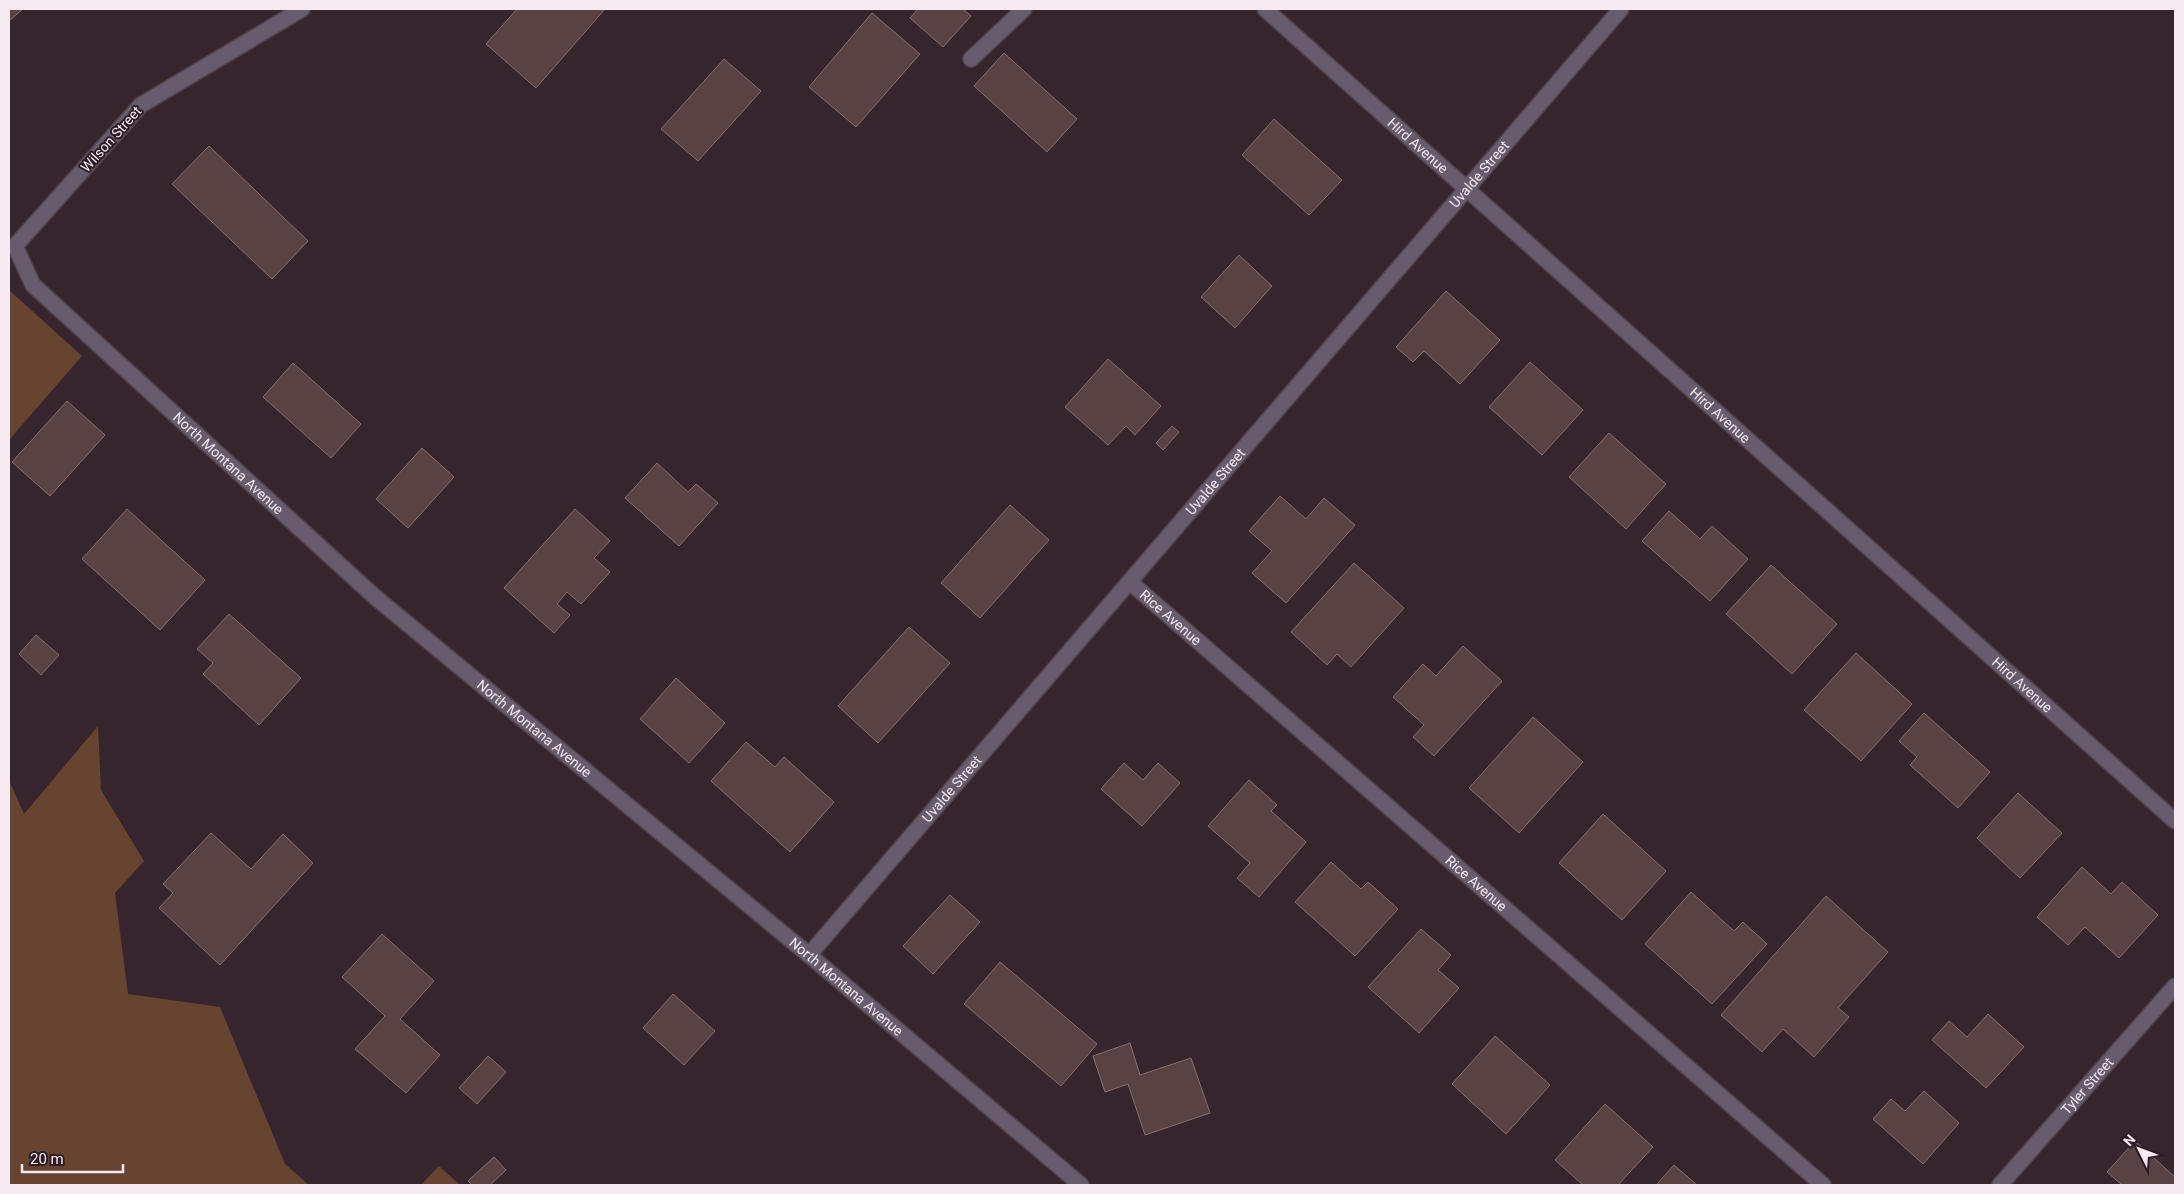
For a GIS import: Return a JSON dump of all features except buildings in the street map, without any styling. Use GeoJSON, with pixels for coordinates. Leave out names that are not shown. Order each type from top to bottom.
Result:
{"type":"FeatureCollection","features":[{"type":"Feature","properties":{"kind":"street","name":"Wilson Street"},"geometry":{"type":"LineString","coordinates":[[15,246],[141,105],[302,9]]}},
{"type":"Feature","properties":{"kind":"street"},"geometry":{"type":"LineString","coordinates":[[971,59],[1024,9]]}},
{"type":"Feature","properties":{"kind":"street","name":"Hird Avenue"},"geometry":{"type":"LineString","coordinates":[[1265,9],[2175,821]]}},
{"type":"Feature","properties":{"kind":"street","name":"Uvalde Street"},"geometry":{"type":"LineString","coordinates":[[809,955],[1621,9]]}},
{"type":"Feature","properties":{"kind":"street","name":"North Montana Avenue"},"geometry":{"type":"LineString","coordinates":[[15,246],[33,285],[375,597],[809,955],[1081,1185]]}},
{"type":"Feature","properties":{"kind":"street","name":"Rice Avenue"},"geometry":{"type":"LineString","coordinates":[[1130,582],[1822,1185]]}},
{"type":"Feature","properties":{"kind":"street","name":"Tyler Street"},"geometry":{"type":"LineString","coordinates":[[2000,1185],[2175,986]]}},
{"type":"Feature","properties":{"kind":"shaded area"},"geometry":{"type":"Polygon","coordinates":[[[9,290],[82,356],[9,440],[9,290]]]}},
{"type":"Feature","properties":{"kind":"shaded area"},"geometry":{"type":"Polygon","coordinates":[[[98,726],[101,790],[144,861],[115,893],[128,994],[220,1007],[285,1164],[309,1185],[9,1185],[9,780],[24,814],[98,726]]]}},
{"type":"Feature","properties":{"kind":"shaded area"},"geometry":{"type":"Polygon","coordinates":[[[439,1166],[460,1185],[421,1185],[439,1166]]]}}]}
